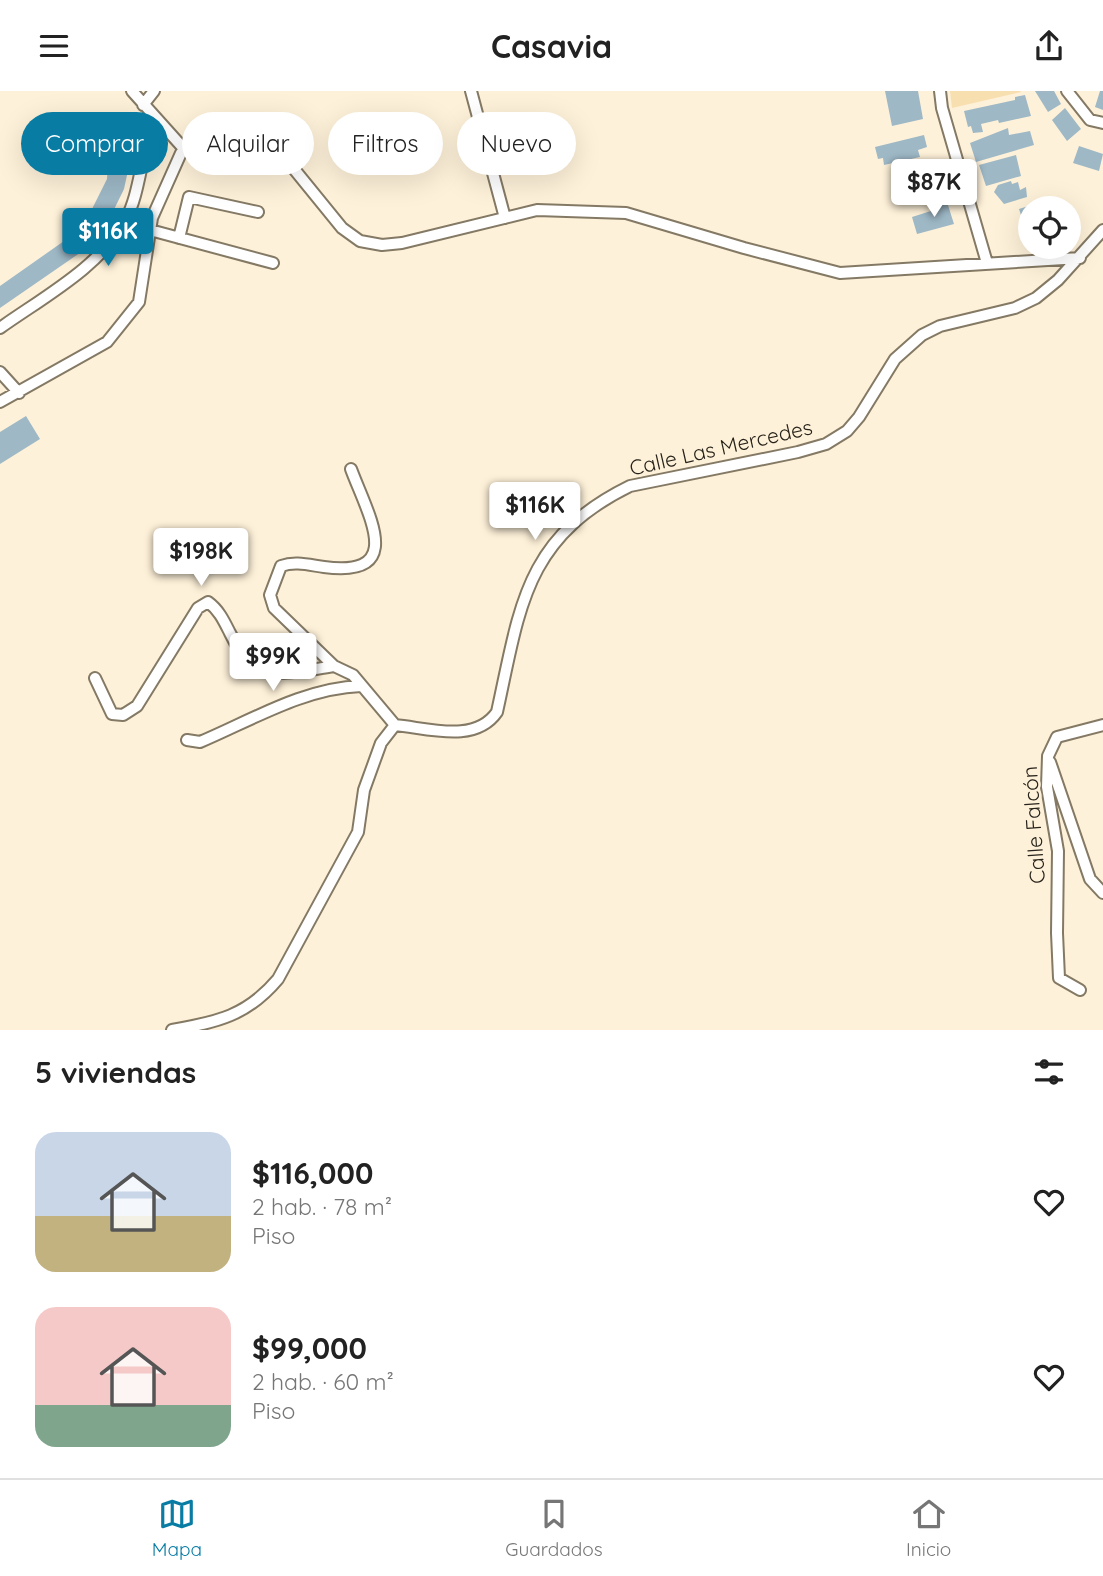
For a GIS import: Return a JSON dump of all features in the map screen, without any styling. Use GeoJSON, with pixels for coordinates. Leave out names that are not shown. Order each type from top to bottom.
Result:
{"type":"FeatureCollection","features":[{"type":"Feature","properties":{"kind":"street"},"geometry":{"type":"LineString","coordinates":[[132,91],[182,147]]}},
{"type":"Feature","properties":{"kind":"street"},"geometry":{"type":"LineString","coordinates":[[143,105],[154,91]]}},
{"type":"Feature","properties":{"kind":"street"},"geometry":{"type":"LineString","coordinates":[[471,91],[505,218]]}},
{"type":"Feature","properties":{"kind":"street"},"geometry":{"type":"LineString","coordinates":[[940,91],[942,108],[987,263]]}},
{"type":"Feature","properties":{"kind":"street"},"geometry":{"type":"LineString","coordinates":[[1067,91],[1090,120],[1103,123]]}},
{"type":"Feature","properties":{"kind":"street"},"geometry":{"type":"LineString","coordinates":[[0,402],[107,342],[139,302],[152,218],[182,152]]}},
{"type":"Feature","properties":{"kind":"street"},"geometry":{"type":"LineString","coordinates":[[0,328],[93,261],[117,235],[134,198],[139,175]]}},
{"type":"Feature","properties":{"kind":"street"},"geometry":{"type":"LineString","coordinates":[[298,175],[342,228],[360,241],[382,245],[402,243],[537,210],[626,213],[839,273],[1061,259]]}},
{"type":"Feature","properties":{"kind":"street"},"geometry":{"type":"LineString","coordinates":[[179,238],[189,197],[258,212]]}},
{"type":"Feature","properties":{"kind":"street"},"geometry":{"type":"LineString","coordinates":[[150,230],[274,263]]}},
{"type":"Feature","properties":{"kind":"street","name":"Calle Las Mercedes"},"geometry":{"type":"LineString","coordinates":[[1081,257],[1103,230]]}},
{"type":"Feature","properties":{"kind":"street","name":"Calle Las Mercedes"},"geometry":{"type":"LineString","coordinates":[[395,725],[464,732],[476,730],[489,723],[497,712],[519,612],[528,585],[560,535],[607,497],[630,486],[826,444],[847,432],[895,359],[922,335],[940,326],[1015,308],[1036,298],[1079,259]]}},
{"type":"Feature","properties":{"kind":"street"},"geometry":{"type":"LineString","coordinates":[[0,372],[19,393]]}},
{"type":"Feature","properties":{"kind":"street"},"geometry":{"type":"LineString","coordinates":[[172,1030],[204,1025],[243,1011],[261,998],[278,979],[358,832],[364,790],[381,743],[395,725],[353,675],[334,666],[283,618],[274,608],[271,595],[281,566],[291,562],[346,570],[363,566],[372,558],[376,549],[373,529],[351,468]]}},
{"type":"Feature","properties":{"kind":"street"},"geometry":{"type":"LineString","coordinates":[[94,678],[112,714],[122,715],[137,706],[198,608],[208,602],[216,607],[240,652],[250,663],[286,673],[334,666]]}},
{"type":"Feature","properties":{"kind":"street"},"geometry":{"type":"LineString","coordinates":[[187,740],[200,742],[306,695],[337,687],[361,685]]}},
{"type":"Feature","properties":{"kind":"street","name":"Calle Falcón"},"geometry":{"type":"LineString","coordinates":[[1080,990],[1059,978],[1058,851],[1047,787],[1048,756],[1057,737],[1103,725]]}},
{"type":"Feature","properties":{"kind":"street"},"geometry":{"type":"LineString","coordinates":[[1048,756],[1090,879],[1103,893]]}},
{"type":"Feature","properties":{"kind":"shaded area"},"geometry":{"type":"Polygon","coordinates":[[[950,91],[1020,91],[1021,92],[952,108],[950,91]]]}},
{"type":"Feature","properties":{"kind":"building"},"geometry":{"type":"Polygon","coordinates":[[[885,91],[918,91],[923,119],[892,126],[885,91]]]}},
{"type":"Feature","properties":{"kind":"building"},"geometry":{"type":"Polygon","coordinates":[[[1035,91],[1054,91],[1061,104],[1048,112],[1035,91]]]}},
{"type":"Feature","properties":{"kind":"building"},"geometry":{"type":"Polygon","coordinates":[[[1100,91],[1103,91],[1103,110],[1095,107],[1100,91]]]}},
{"type":"Feature","properties":{"kind":"building"},"geometry":{"type":"Polygon","coordinates":[[[1025,95],[1031,116],[981,124],[983,132],[973,133],[971,126],[968,127],[964,111],[1015,100],[1015,97],[1025,95]]]}},
{"type":"Feature","properties":{"kind":"building"},"geometry":{"type":"Polygon","coordinates":[[[1065,108],[1081,129],[1067,141],[1052,120],[1065,108]]]}},
{"type":"Feature","properties":{"kind":"building"},"geometry":{"type":"Polygon","coordinates":[[[1008,128],[1009,135],[1030,131],[1034,145],[976,162],[970,143],[1008,128]]]}},
{"type":"Feature","properties":{"kind":"building"},"geometry":{"type":"Polygon","coordinates":[[[924,135],[927,147],[918,150],[920,157],[884,165],[883,158],[878,159],[875,147],[924,135]]]}},
{"type":"Feature","properties":{"kind":"building"},"geometry":{"type":"Polygon","coordinates":[[[1079,146],[1103,154],[1099,171],[1073,163],[1079,146]]]}},
{"type":"Feature","properties":{"kind":"building"},"geometry":{"type":"Polygon","coordinates":[[[1016,155],[1021,176],[986,186],[979,165],[1016,155]]]}},
{"type":"Feature","properties":{"kind":"building"},"geometry":{"type":"Polygon","coordinates":[[[107,175],[127,175],[124,189],[104,230],[87,248],[0,308],[0,286],[74,234],[92,209],[107,175]]]}},
{"type":"Feature","properties":{"kind":"building"},"geometry":{"type":"Polygon","coordinates":[[[1018,182],[1020,190],[1026,187],[1027,196],[1018,196],[1018,200],[1004,204],[994,192],[998,185],[1018,182]]]}},
{"type":"Feature","properties":{"kind":"building"},"geometry":{"type":"Polygon","coordinates":[[[947,202],[954,224],[917,234],[912,217],[934,210],[933,205],[947,202]]]}},
{"type":"Feature","properties":{"kind":"building"},"geometry":{"type":"Polygon","coordinates":[[[26,416],[40,439],[0,464],[0,432],[26,416]]]}}]}
